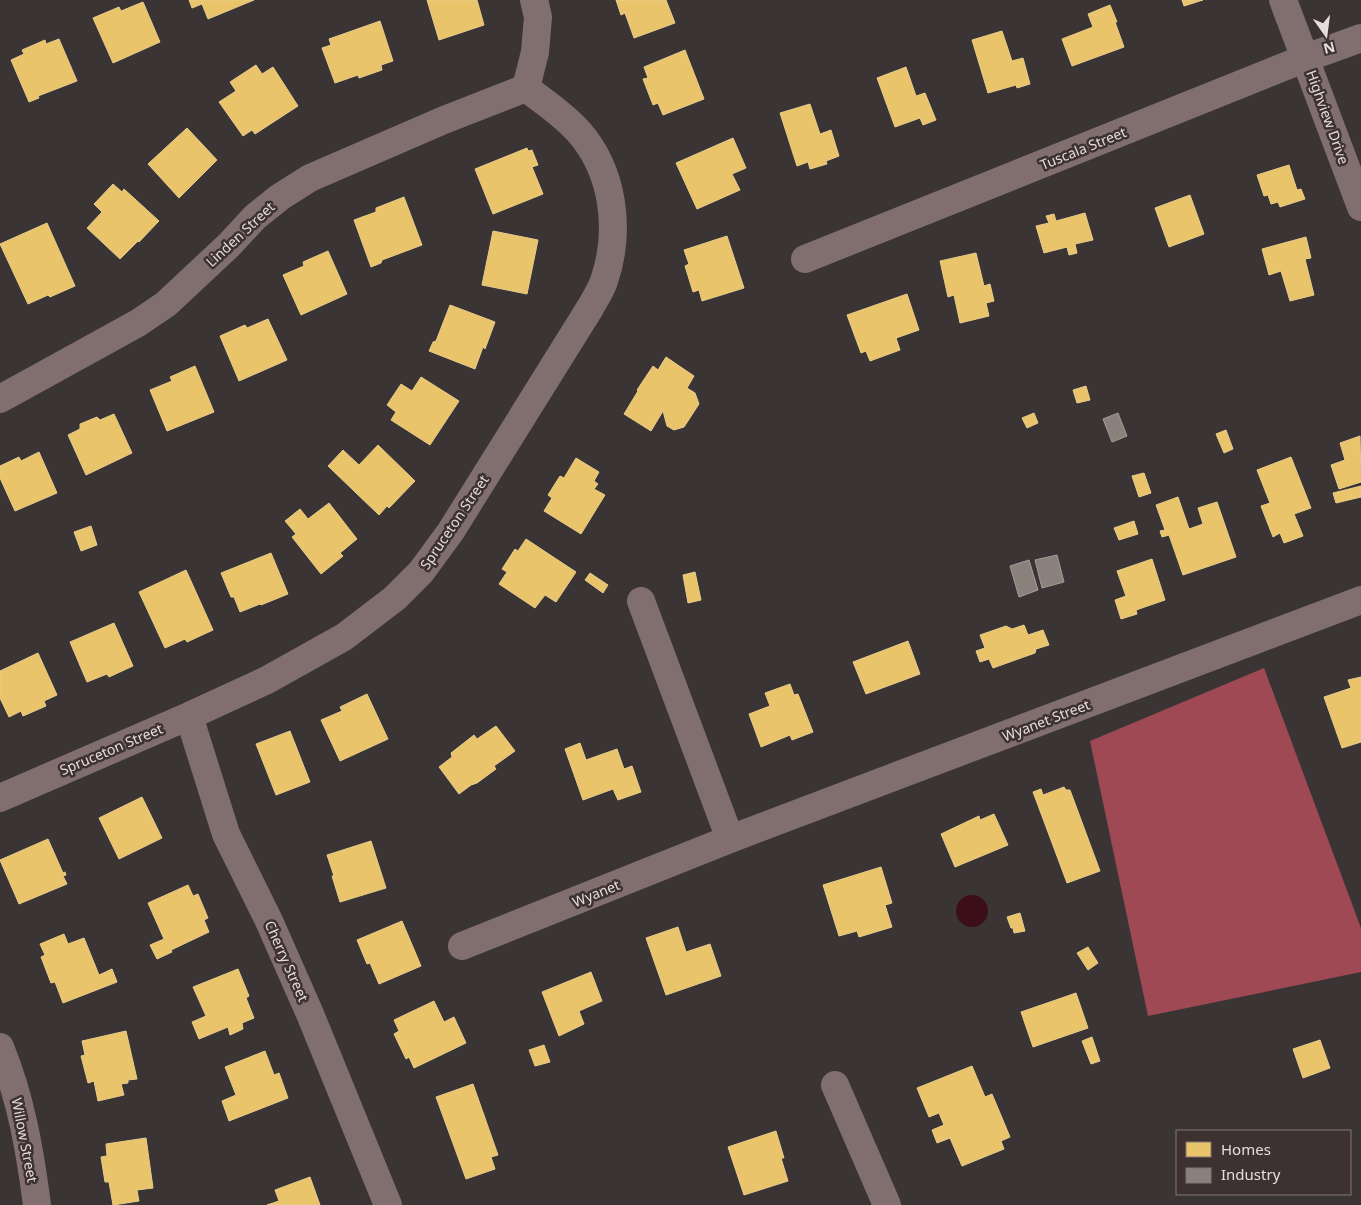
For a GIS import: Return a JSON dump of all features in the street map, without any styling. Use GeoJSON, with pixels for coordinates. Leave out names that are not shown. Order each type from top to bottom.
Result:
{"type":"FeatureCollection","features":[{"type":"Feature","properties":{"kind":"street"},"geometry":{"type":"LineString","coordinates":[[526,88],[534,52],[538,17],[534,0]]}},
{"type":"Feature","properties":{"kind":"street","name":"Highview Drive"},"geometry":{"type":"LineString","coordinates":[[1283,0],[1361,207]]}},
{"type":"Feature","properties":{"kind":"street","name":"Tuscala Street"},"geometry":{"type":"LineString","coordinates":[[805,259],[1306,58],[1361,38]]}},
{"type":"Feature","properties":{"kind":"street","name":"Linden Street"},"geometry":{"type":"LineString","coordinates":[[0,398],[138,323],[166,304],[255,217],[280,197],[310,178],[444,120],[526,88]]}},
{"type":"Feature","properties":{"kind":"street","name":"Spruceton Street"},"geometry":{"type":"LineString","coordinates":[[0,798],[267,680],[344,637],[395,598],[421,572],[451,531],[590,308],[604,281],[610,255],[614,220],[606,179],[594,152],[579,132],[559,112],[526,88]]}},
{"type":"Feature","properties":{"kind":"street","name":"Wyanet Street"},"geometry":{"type":"LineString","coordinates":[[730,839],[1361,600]]}},
{"type":"Feature","properties":{"kind":"street"},"geometry":{"type":"LineString","coordinates":[[641,601],[730,839]]}},
{"type":"Feature","properties":{"kind":"street","name":"Cherry Street"},"geometry":{"type":"LineString","coordinates":[[188,716],[226,834],[269,921],[310,1014],[388,1205]]}},
{"type":"Feature","properties":{"kind":"street","name":"Wyanet"},"geometry":{"type":"LineString","coordinates":[[462,946],[730,839]]}},
{"type":"Feature","properties":{"kind":"street","name":"Willow Street"},"geometry":{"type":"LineString","coordinates":[[0,1047],[19,1101],[37,1205]]}},
{"type":"Feature","properties":{"kind":"street"},"geometry":{"type":"LineString","coordinates":[[835,1085],[887,1205]]}},
{"type":"Feature","properties":{"kind":"shaded area"},"geometry":{"type":"Polygon","coordinates":[[[1264,668],[1361,928],[1361,972],[1148,1016],[1090,741],[1264,668]]]}},
{"type":"Feature","properties":{"kind":"shaded area"},"geometry":{"type":"Polygon","coordinates":[[[972,895],[978,896],[983,900],[987,905],[987,917],[983,922],[978,926],[972,927],[966,926],[961,922],[957,917],[956,911],[957,905],[961,900],[966,896],[972,895]]]}},
{"type":"Feature","properties":{"kind":"building: Homes"},"geometry":{"type":"Polygon","coordinates":[[[189,0],[254,0],[208,19],[202,4],[192,8],[189,0]]]}},
{"type":"Feature","properties":{"kind":"building: Homes"},"geometry":{"type":"Polygon","coordinates":[[[427,0],[477,0],[484,25],[439,40],[427,0]]]}},
{"type":"Feature","properties":{"kind":"building: Homes"},"geometry":{"type":"Polygon","coordinates":[[[616,0],[666,0],[675,23],[634,38],[625,13],[621,15],[616,0]]]}},
{"type":"Feature","properties":{"kind":"building: Homes"},"geometry":{"type":"Polygon","coordinates":[[[1182,0],[1203,0],[1184,6],[1182,0]]]}},
{"type":"Feature","properties":{"kind":"building: Homes"},"geometry":{"type":"Polygon","coordinates":[[[143,2],[160,42],[113,63],[93,18],[119,7],[121,11],[143,2]]]}},
{"type":"Feature","properties":{"kind":"building: Homes"},"geometry":{"type":"Polygon","coordinates":[[[1110,5],[1124,47],[1072,66],[1062,39],[1093,27],[1088,14],[1110,5]]]}},
{"type":"Feature","properties":{"kind":"building: Homes"},"geometry":{"type":"Polygon","coordinates":[[[380,21],[393,61],[381,65],[382,70],[359,78],[358,75],[335,83],[322,48],[331,45],[329,39],[380,21]]]}},
{"type":"Feature","properties":{"kind":"building: Homes"},"geometry":{"type":"Polygon","coordinates":[[[1002,31],[1012,61],[1023,58],[1030,84],[1017,88],[1016,85],[988,93],[972,40],[1002,31]]]}},
{"type":"Feature","properties":{"kind":"building: Homes"},"geometry":{"type":"Polygon","coordinates":[[[59,39],[77,81],[38,96],[39,98],[29,102],[11,60],[24,54],[22,50],[45,40],[46,44],[59,39]]]}},
{"type":"Feature","properties":{"kind":"building: Homes"},"geometry":{"type":"Polygon","coordinates":[[[685,50],[704,99],[663,115],[658,103],[653,105],[643,79],[648,78],[644,67],[685,50]]]}},
{"type":"Feature","properties":{"kind":"building: Homes"},"geometry":{"type":"Polygon","coordinates":[[[256,65],[262,74],[273,67],[298,106],[255,134],[252,130],[243,136],[219,102],[236,91],[230,82],[256,65]]]}},
{"type":"Feature","properties":{"kind":"building: Homes"},"geometry":{"type":"Polygon","coordinates":[[[906,67],[916,96],[925,93],[936,120],[923,125],[920,118],[895,127],[877,78],[906,67]]]}},
{"type":"Feature","properties":{"kind":"building: Homes"},"geometry":{"type":"Polygon","coordinates":[[[810,104],[820,134],[831,130],[839,156],[826,161],[827,164],[810,169],[808,162],[797,166],[780,113],[810,104]]]}},
{"type":"Feature","properties":{"kind":"building: Homes"},"geometry":{"type":"Polygon","coordinates":[[[187,128],[217,160],[179,198],[148,164],[187,128]]]}},
{"type":"Feature","properties":{"kind":"building: Homes"},"geometry":{"type":"Polygon","coordinates":[[[733,138],[746,168],[732,174],[740,190],[697,209],[676,163],[733,138]]]}},
{"type":"Feature","properties":{"kind":"building: Homes"},"geometry":{"type":"Polygon","coordinates":[[[527,148],[528,151],[532,150],[538,165],[532,167],[543,194],[493,214],[475,169],[527,148]]]}},
{"type":"Feature","properties":{"kind":"building: Homes"},"geometry":{"type":"Polygon","coordinates":[[[1289,165],[1297,190],[1301,189],[1305,199],[1280,207],[1278,202],[1271,204],[1268,195],[1264,196],[1257,175],[1289,165]]]}},
{"type":"Feature","properties":{"kind":"building: Homes"},"geometry":{"type":"Polygon","coordinates":[[[113,184],[122,192],[124,189],[159,221],[120,259],[87,228],[102,212],[94,204],[113,184]]]}},
{"type":"Feature","properties":{"kind":"building: Homes"},"geometry":{"type":"Polygon","coordinates":[[[1190,195],[1204,234],[1169,247],[1155,208],[1190,195]]]}},
{"type":"Feature","properties":{"kind":"building: Homes"},"geometry":{"type":"Polygon","coordinates":[[[404,197],[422,245],[382,260],[381,263],[371,267],[354,220],[376,212],[376,208],[404,197]]]}},
{"type":"Feature","properties":{"kind":"building: Homes"},"geometry":{"type":"Polygon","coordinates":[[[1085,213],[1093,240],[1075,244],[1077,253],[1069,255],[1067,247],[1044,253],[1036,226],[1049,223],[1046,216],[1054,214],[1056,221],[1085,213]]]}},
{"type":"Feature","properties":{"kind":"building: Homes"},"geometry":{"type":"Polygon","coordinates":[[[47,223],[75,286],[28,304],[0,244],[47,223]]]}},
{"type":"Feature","properties":{"kind":"building: Homes"},"geometry":{"type":"Polygon","coordinates":[[[493,231],[538,240],[527,294],[482,285],[493,231]]]}},
{"type":"Feature","properties":{"kind":"building: Homes"},"geometry":{"type":"Polygon","coordinates":[[[727,236],[744,288],[702,301],[699,290],[693,292],[685,266],[689,264],[684,250],[727,236]]]}},
{"type":"Feature","properties":{"kind":"building: Homes"},"geometry":{"type":"Polygon","coordinates":[[[1306,237],[1311,258],[1305,259],[1314,295],[1290,301],[1281,271],[1269,275],[1262,249],[1306,237]]]}},
{"type":"Feature","properties":{"kind":"building: Homes"},"geometry":{"type":"Polygon","coordinates":[[[328,251],[347,294],[301,315],[283,275],[304,266],[303,262],[328,251]]]}},
{"type":"Feature","properties":{"kind":"building: Homes"},"geometry":{"type":"Polygon","coordinates":[[[976,253],[984,286],[990,284],[994,301],[986,303],[989,316],[960,323],[954,295],[948,297],[940,261],[976,253]]]}},
{"type":"Feature","properties":{"kind":"building: Homes"},"geometry":{"type":"Polygon","coordinates":[[[907,294],[919,330],[896,338],[900,350],[870,361],[866,351],[861,353],[847,315],[907,294]]]}},
{"type":"Feature","properties":{"kind":"building: Homes"},"geometry":{"type":"Polygon","coordinates":[[[450,305],[495,322],[475,369],[429,351],[433,342],[436,341],[450,305]]]}},
{"type":"Feature","properties":{"kind":"building: Homes"},"geometry":{"type":"Polygon","coordinates":[[[268,319],[287,360],[239,381],[220,336],[245,325],[247,328],[268,319]]]}},
{"type":"Feature","properties":{"kind":"building: Homes"},"geometry":{"type":"Polygon","coordinates":[[[666,357],[694,376],[687,388],[695,393],[699,404],[684,427],[674,430],[667,426],[663,411],[651,431],[624,414],[653,366],[658,370],[666,357]]]}},
{"type":"Feature","properties":{"kind":"building: Homes"},"geometry":{"type":"Polygon","coordinates":[[[195,366],[214,412],[167,431],[150,390],[172,381],[170,377],[195,366]]]}},
{"type":"Feature","properties":{"kind":"building: Homes"},"geometry":{"type":"Polygon","coordinates":[[[421,377],[459,401],[430,445],[391,420],[396,412],[387,405],[401,384],[412,391],[421,377]]]}},
{"type":"Feature","properties":{"kind":"building: Homes"},"geometry":{"type":"Polygon","coordinates":[[[1086,386],[1090,400],[1077,403],[1073,390],[1086,386]]]}},
{"type":"Feature","properties":{"kind":"building: Homes"},"geometry":{"type":"Polygon","coordinates":[[[1034,413],[1038,423],[1027,428],[1022,418],[1034,413]]]}},
{"type":"Feature","properties":{"kind":"building: Homes"},"geometry":{"type":"Polygon","coordinates":[[[114,414],[132,453],[86,475],[68,435],[80,429],[80,424],[97,417],[100,420],[114,414]]]}},
{"type":"Feature","properties":{"kind":"building: Homes"},"geometry":{"type":"Polygon","coordinates":[[[1226,430],[1233,449],[1224,453],[1216,434],[1226,430]]]}},
{"type":"Feature","properties":{"kind":"building: Homes"},"geometry":{"type":"Polygon","coordinates":[[[1360,436],[1361,482],[1339,489],[1331,465],[1345,460],[1340,443],[1360,436]]]}},
{"type":"Feature","properties":{"kind":"building: Homes"},"geometry":{"type":"Polygon","coordinates":[[[378,445],[415,481],[389,508],[387,506],[379,515],[328,466],[343,450],[359,465],[378,445]]]}},
{"type":"Feature","properties":{"kind":"building: Homes"},"geometry":{"type":"Polygon","coordinates":[[[39,452],[57,493],[15,511],[0,478],[0,466],[19,457],[21,461],[39,452]]]}},
{"type":"Feature","properties":{"kind":"building: Homes"},"geometry":{"type":"Polygon","coordinates":[[[1291,457],[1311,508],[1294,514],[1303,536],[1284,543],[1280,533],[1273,537],[1261,506],[1270,503],[1257,470],[1291,457]]]}},
{"type":"Feature","properties":{"kind":"building: Homes"},"geometry":{"type":"Polygon","coordinates":[[[576,458],[599,472],[594,481],[598,484],[594,489],[605,495],[581,534],[544,511],[552,498],[548,495],[560,476],[564,478],[576,458]]]}},
{"type":"Feature","properties":{"kind":"building: Homes"},"geometry":{"type":"Polygon","coordinates":[[[1144,473],[1151,493],[1139,497],[1132,476],[1144,473]]]}},
{"type":"Feature","properties":{"kind":"building: Homes"},"geometry":{"type":"Polygon","coordinates":[[[1361,486],[1361,497],[1336,503],[1333,493],[1361,486]]]}},
{"type":"Feature","properties":{"kind":"building: Homes"},"geometry":{"type":"Polygon","coordinates":[[[1178,497],[1189,529],[1203,524],[1198,508],[1217,502],[1236,557],[1183,575],[1169,535],[1162,537],[1160,531],[1165,530],[1156,505],[1178,497]]]}},
{"type":"Feature","properties":{"kind":"building: Homes"},"geometry":{"type":"Polygon","coordinates":[[[329,503],[357,539],[340,553],[343,556],[321,574],[292,537],[296,534],[285,521],[300,509],[308,519],[329,503]]]}},
{"type":"Feature","properties":{"kind":"building: Homes"},"geometry":{"type":"Polygon","coordinates":[[[1134,521],[1138,534],[1119,540],[1114,528],[1134,521]]]}},
{"type":"Feature","properties":{"kind":"building: Homes"},"geometry":{"type":"Polygon","coordinates":[[[91,526],[97,545],[81,551],[74,532],[91,526]]]}},
{"type":"Feature","properties":{"kind":"building: Homes"},"geometry":{"type":"Polygon","coordinates":[[[526,539],[576,572],[556,602],[545,595],[535,608],[499,584],[507,572],[502,569],[515,549],[518,551],[526,539]]]}},
{"type":"Feature","properties":{"kind":"building: Homes"},"geometry":{"type":"Polygon","coordinates":[[[271,553],[288,594],[240,612],[234,597],[231,597],[221,573],[271,553]]]}},
{"type":"Feature","properties":{"kind":"building: Homes"},"geometry":{"type":"Polygon","coordinates":[[[1152,559],[1165,600],[1136,610],[1137,614],[1121,619],[1115,600],[1126,596],[1117,571],[1152,559]]]}},
{"type":"Feature","properties":{"kind":"building: Homes"},"geometry":{"type":"Polygon","coordinates":[[[186,570],[213,630],[187,642],[185,639],[165,648],[139,592],[186,570]]]}},
{"type":"Feature","properties":{"kind":"building: Homes"},"geometry":{"type":"Polygon","coordinates":[[[695,572],[701,600],[688,603],[683,575],[695,572]]]}},
{"type":"Feature","properties":{"kind":"building: Homes"},"geometry":{"type":"Polygon","coordinates":[[[590,573],[608,585],[603,593],[585,580],[590,573]]]}},
{"type":"Feature","properties":{"kind":"building: Homes"},"geometry":{"type":"Polygon","coordinates":[[[114,623],[133,666],[109,677],[107,674],[87,682],[70,642],[114,623]]]}},
{"type":"Feature","properties":{"kind":"building: Homes"},"geometry":{"type":"Polygon","coordinates":[[[1024,625],[1028,635],[1043,630],[1049,645],[1036,649],[1035,653],[993,668],[989,659],[980,662],[976,651],[985,648],[980,635],[1006,626],[1012,629],[1024,625]]]}},
{"type":"Feature","properties":{"kind":"building: Homes"},"geometry":{"type":"Polygon","coordinates":[[[908,641],[920,674],[866,694],[853,662],[908,641]]]}},
{"type":"Feature","properties":{"kind":"building: Homes"},"geometry":{"type":"Polygon","coordinates":[[[38,653],[57,695],[44,701],[46,706],[23,716],[21,711],[9,717],[0,698],[0,671],[38,653]]]}},
{"type":"Feature","properties":{"kind":"building: Homes"},"geometry":{"type":"Polygon","coordinates":[[[1361,677],[1361,742],[1342,748],[1324,697],[1351,688],[1348,680],[1361,677]]]}},
{"type":"Feature","properties":{"kind":"building: Homes"},"geometry":{"type":"Polygon","coordinates":[[[790,684],[794,695],[798,694],[813,732],[792,740],[790,735],[761,747],[749,714],[770,706],[765,693],[790,684]]]}},
{"type":"Feature","properties":{"kind":"building: Homes"},"geometry":{"type":"Polygon","coordinates":[[[367,694],[388,739],[340,761],[321,720],[342,711],[340,707],[367,694]]]}},
{"type":"Feature","properties":{"kind":"building: Homes"},"geometry":{"type":"Polygon","coordinates":[[[496,726],[515,751],[494,766],[496,769],[459,794],[439,767],[452,757],[451,753],[474,735],[477,739],[496,726]]]}},
{"type":"Feature","properties":{"kind":"building: Homes"},"geometry":{"type":"Polygon","coordinates":[[[290,731],[310,782],[276,795],[256,744],[290,731]]]}},
{"type":"Feature","properties":{"kind":"building: Homes"},"geometry":{"type":"Polygon","coordinates":[[[580,743],[586,760],[617,749],[624,769],[632,766],[641,792],[618,800],[613,789],[583,800],[565,749],[580,743]]]}},
{"type":"Feature","properties":{"kind":"building: Homes"},"geometry":{"type":"Polygon","coordinates":[[[1064,787],[1066,790],[1070,790],[1100,871],[1067,883],[1033,792],[1041,789],[1043,795],[1064,787]]]}},
{"type":"Feature","properties":{"kind":"building: Homes"},"geometry":{"type":"Polygon","coordinates":[[[142,797],[162,838],[119,859],[99,818],[142,797]]]}},
{"type":"Feature","properties":{"kind":"building: Homes"},"geometry":{"type":"Polygon","coordinates":[[[994,814],[1008,845],[955,867],[941,834],[979,816],[980,820],[994,814]]]}},
{"type":"Feature","properties":{"kind":"building: Homes"},"geometry":{"type":"Polygon","coordinates":[[[48,839],[63,873],[65,872],[66,875],[63,876],[67,884],[19,904],[0,860],[48,839]]]}},
{"type":"Feature","properties":{"kind":"building: Homes"},"geometry":{"type":"Polygon","coordinates":[[[371,841],[386,888],[340,902],[327,855],[371,841]]]}},
{"type":"Feature","properties":{"kind":"building: Homes"},"geometry":{"type":"Polygon","coordinates":[[[881,867],[892,903],[885,905],[892,927],[859,937],[857,931],[839,936],[823,885],[881,867]]]}},
{"type":"Feature","properties":{"kind":"building: Homes"},"geometry":{"type":"Polygon","coordinates":[[[188,885],[193,896],[198,894],[208,918],[204,920],[209,932],[171,950],[172,952],[157,959],[150,945],[164,939],[148,903],[188,885]]]}},
{"type":"Feature","properties":{"kind":"building: Homes"},"geometry":{"type":"Polygon","coordinates":[[[1020,913],[1025,931],[1014,933],[1007,917],[1020,913]]]}},
{"type":"Feature","properties":{"kind":"building: Homes"},"geometry":{"type":"Polygon","coordinates":[[[402,921],[421,966],[379,984],[370,963],[367,964],[357,940],[402,921]]]}},
{"type":"Feature","properties":{"kind":"building: Homes"},"geometry":{"type":"Polygon","coordinates":[[[678,927],[686,952],[710,944],[721,976],[666,995],[646,938],[678,927]]]}},
{"type":"Feature","properties":{"kind":"building: Homes"},"geometry":{"type":"Polygon","coordinates":[[[64,934],[68,944],[84,938],[99,975],[112,969],[117,982],[63,1003],[55,982],[51,983],[41,957],[45,955],[40,944],[64,934]]]}},
{"type":"Feature","properties":{"kind":"building: Homes"},"geometry":{"type":"Polygon","coordinates":[[[1088,947],[1098,963],[1088,970],[1077,953],[1088,947]]]}},
{"type":"Feature","properties":{"kind":"building: Homes"},"geometry":{"type":"Polygon","coordinates":[[[238,969],[249,996],[246,998],[254,1018],[242,1023],[243,1029],[230,1035],[228,1027],[199,1039],[192,1022],[206,1016],[193,987],[238,969]]]}},
{"type":"Feature","properties":{"kind":"building: Homes"},"geometry":{"type":"Polygon","coordinates":[[[591,972],[602,1001],[579,1011],[584,1024],[559,1036],[542,992],[591,972]]]}},
{"type":"Feature","properties":{"kind":"building: Homes"},"geometry":{"type":"Polygon","coordinates":[[[1076,993],[1088,1028],[1033,1047],[1021,1012],[1076,993]]]}},
{"type":"Feature","properties":{"kind":"building: Homes"},"geometry":{"type":"Polygon","coordinates":[[[434,1001],[444,1022],[454,1017],[466,1043],[414,1068],[409,1057],[406,1059],[394,1034],[399,1031],[394,1020],[434,1001]]]}},
{"type":"Feature","properties":{"kind":"building: Homes"},"geometry":{"type":"Polygon","coordinates":[[[126,1031],[137,1079],[128,1080],[128,1083],[121,1084],[124,1095],[98,1101],[94,1081],[88,1083],[81,1056],[85,1055],[82,1041],[126,1031]]]}},
{"type":"Feature","properties":{"kind":"building: Homes"},"geometry":{"type":"Polygon","coordinates":[[[1092,1037],[1100,1061],[1091,1064],[1082,1041],[1092,1037]]]}},
{"type":"Feature","properties":{"kind":"building: Homes"},"geometry":{"type":"Polygon","coordinates":[[[1320,1040],[1330,1068],[1303,1078],[1293,1049],[1320,1040]]]}},
{"type":"Feature","properties":{"kind":"building: Homes"},"geometry":{"type":"Polygon","coordinates":[[[544,1045],[550,1062],[535,1066],[529,1050],[544,1045]]]}},
{"type":"Feature","properties":{"kind":"building: Homes"},"geometry":{"type":"Polygon","coordinates":[[[265,1051],[274,1075],[279,1073],[288,1098],[229,1121],[222,1101],[236,1095],[225,1067],[265,1051]]]}},
{"type":"Feature","properties":{"kind":"building: Homes"},"geometry":{"type":"Polygon","coordinates":[[[972,1066],[985,1097],[992,1094],[1010,1137],[1001,1141],[1004,1149],[962,1166],[950,1138],[937,1143],[932,1130],[944,1125],[939,1113],[929,1117],[917,1088],[972,1066]]]}},
{"type":"Feature","properties":{"kind":"building: Homes"},"geometry":{"type":"Polygon","coordinates":[[[473,1084],[498,1155],[491,1157],[495,1169],[466,1179],[436,1097],[473,1084]]]}},
{"type":"Feature","properties":{"kind":"building: Homes"},"geometry":{"type":"Polygon","coordinates":[[[776,1131],[788,1181],[744,1195],[728,1147],[776,1131]]]}},
{"type":"Feature","properties":{"kind":"building: Homes"},"geometry":{"type":"Polygon","coordinates":[[[146,1138],[153,1188],[137,1190],[139,1201],[113,1205],[109,1182],[105,1182],[101,1157],[107,1156],[106,1144],[146,1138]]]}},
{"type":"Feature","properties":{"kind":"building: Homes"},"geometry":{"type":"Polygon","coordinates":[[[310,1177],[320,1205],[267,1205],[279,1201],[275,1190],[310,1177]]]}},
{"type":"Feature","properties":{"kind":"building: Industry"},"geometry":{"type":"Polygon","coordinates":[[[1118,413],[1127,436],[1112,442],[1103,419],[1118,413]]]}},
{"type":"Feature","properties":{"kind":"building: Industry"},"geometry":{"type":"Polygon","coordinates":[[[1057,555],[1064,582],[1042,588],[1035,560],[1057,555]]]}},
{"type":"Feature","properties":{"kind":"building: Industry"},"geometry":{"type":"Polygon","coordinates":[[[1029,560],[1038,590],[1019,597],[1010,566],[1029,560]]]}}]}
